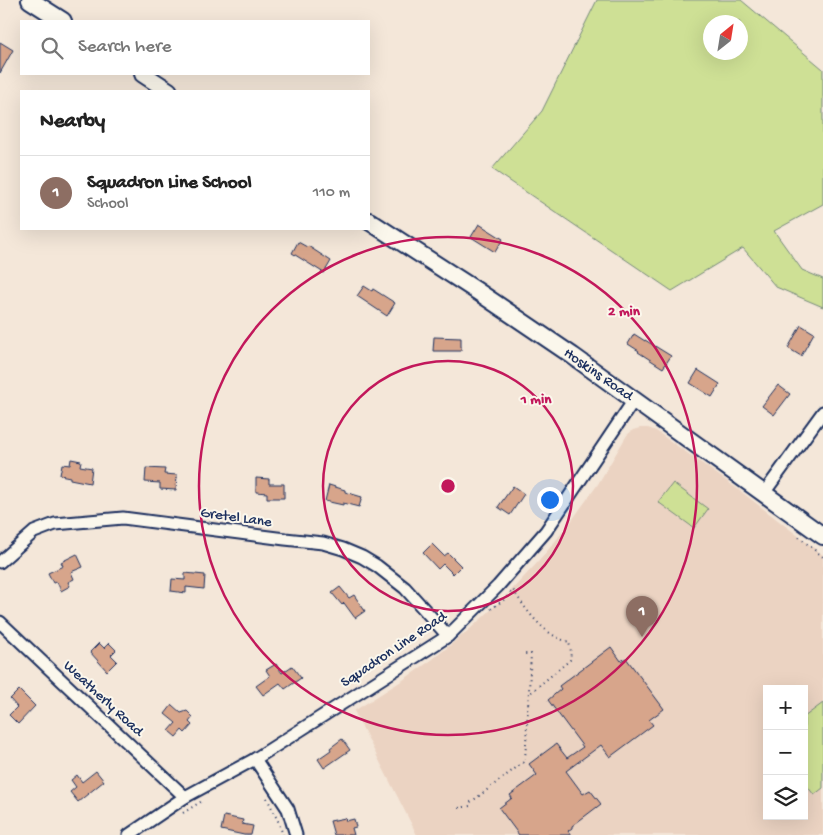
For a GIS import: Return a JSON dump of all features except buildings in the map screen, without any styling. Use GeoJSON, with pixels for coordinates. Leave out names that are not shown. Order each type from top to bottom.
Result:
{"type":"FeatureCollection","features":[{"type":"Feature","properties":{"kind":"street"},"geometry":{"type":"LineString","coordinates":[[30,0],[61,20]]}},
{"type":"Feature","properties":{"kind":"street"},"geometry":{"type":"LineString","coordinates":[[145,75],[168,90]]}},
{"type":"Feature","properties":{"kind":"street","name":"Hoskins Road"},"geometry":{"type":"LineString","coordinates":[[370,222],[573,356],[823,536]]}},
{"type":"Feature","properties":{"kind":"street","name":"Squadron Line Road"},"geometry":{"type":"LineString","coordinates":[[129,835],[185,797],[255,759],[448,636],[485,600],[546,531],[634,400]]}},
{"type":"Feature","properties":{"kind":"street"},"geometry":{"type":"LineString","coordinates":[[764,493],[823,412]]}},
{"type":"Feature","properties":{"kind":"street","name":"Gretel Lane"},"geometry":{"type":"LineString","coordinates":[[0,562],[34,532],[55,524],[124,518],[323,543],[362,557],[377,566],[405,588],[448,636]]}},
{"type":"Feature","properties":{"kind":"street","name":"Weatherly Road"},"geometry":{"type":"LineString","coordinates":[[0,622],[185,797]]}},
{"type":"Feature","properties":{"kind":"street"},"geometry":{"type":"LineString","coordinates":[[255,759],[288,809],[296,835]]}},
{"type":"Feature","properties":{"kind":"path"},"geometry":{"type":"LineString","coordinates":[[487,612],[505,599],[513,590],[522,604],[542,627],[559,639],[569,642],[570,660],[528,694]]}},
{"type":"Feature","properties":{"kind":"path"},"geometry":{"type":"LineString","coordinates":[[459,808],[470,806],[471,802],[525,761],[531,654],[524,654]]}},
{"type":"Feature","properties":{"kind":"path"},"geometry":{"type":"LineString","coordinates":[[266,797],[283,835]]}},
{"type":"Feature","properties":{"kind":"path"},"geometry":{"type":"LineString","coordinates":[[176,817],[202,802]]}},
{"type":"Feature","properties":{"kind":"shaded area"},"geometry":{"type":"Polygon","coordinates":[[[640,428],[656,431],[739,490],[823,555],[823,835],[417,835],[354,711],[433,659],[506,596],[539,561],[570,523],[598,484],[627,435],[633,430],[640,428]]]}},
{"type":"Feature","properties":{"kind":"green space"},"geometry":{"type":"Polygon","coordinates":[[[597,0],[741,0],[823,69],[823,204],[774,231],[802,270],[823,279],[823,307],[776,287],[743,248],[672,291],[492,169],[542,111],[597,0]]]}},
{"type":"Feature","properties":{"kind":"green space"},"geometry":{"type":"Polygon","coordinates":[[[673,483],[708,509],[694,528],[658,502],[673,483]]]}},
{"type":"Feature","properties":{"kind":"green space"},"geometry":{"type":"Polygon","coordinates":[[[823,703],[823,788],[814,795],[808,787],[808,714],[823,703]]]}},
{"type":"Feature","properties":{"kind":"place","name":"Squadron Line School"},"geometry":{"type":"Point","coordinates":[642,637]}}]}
